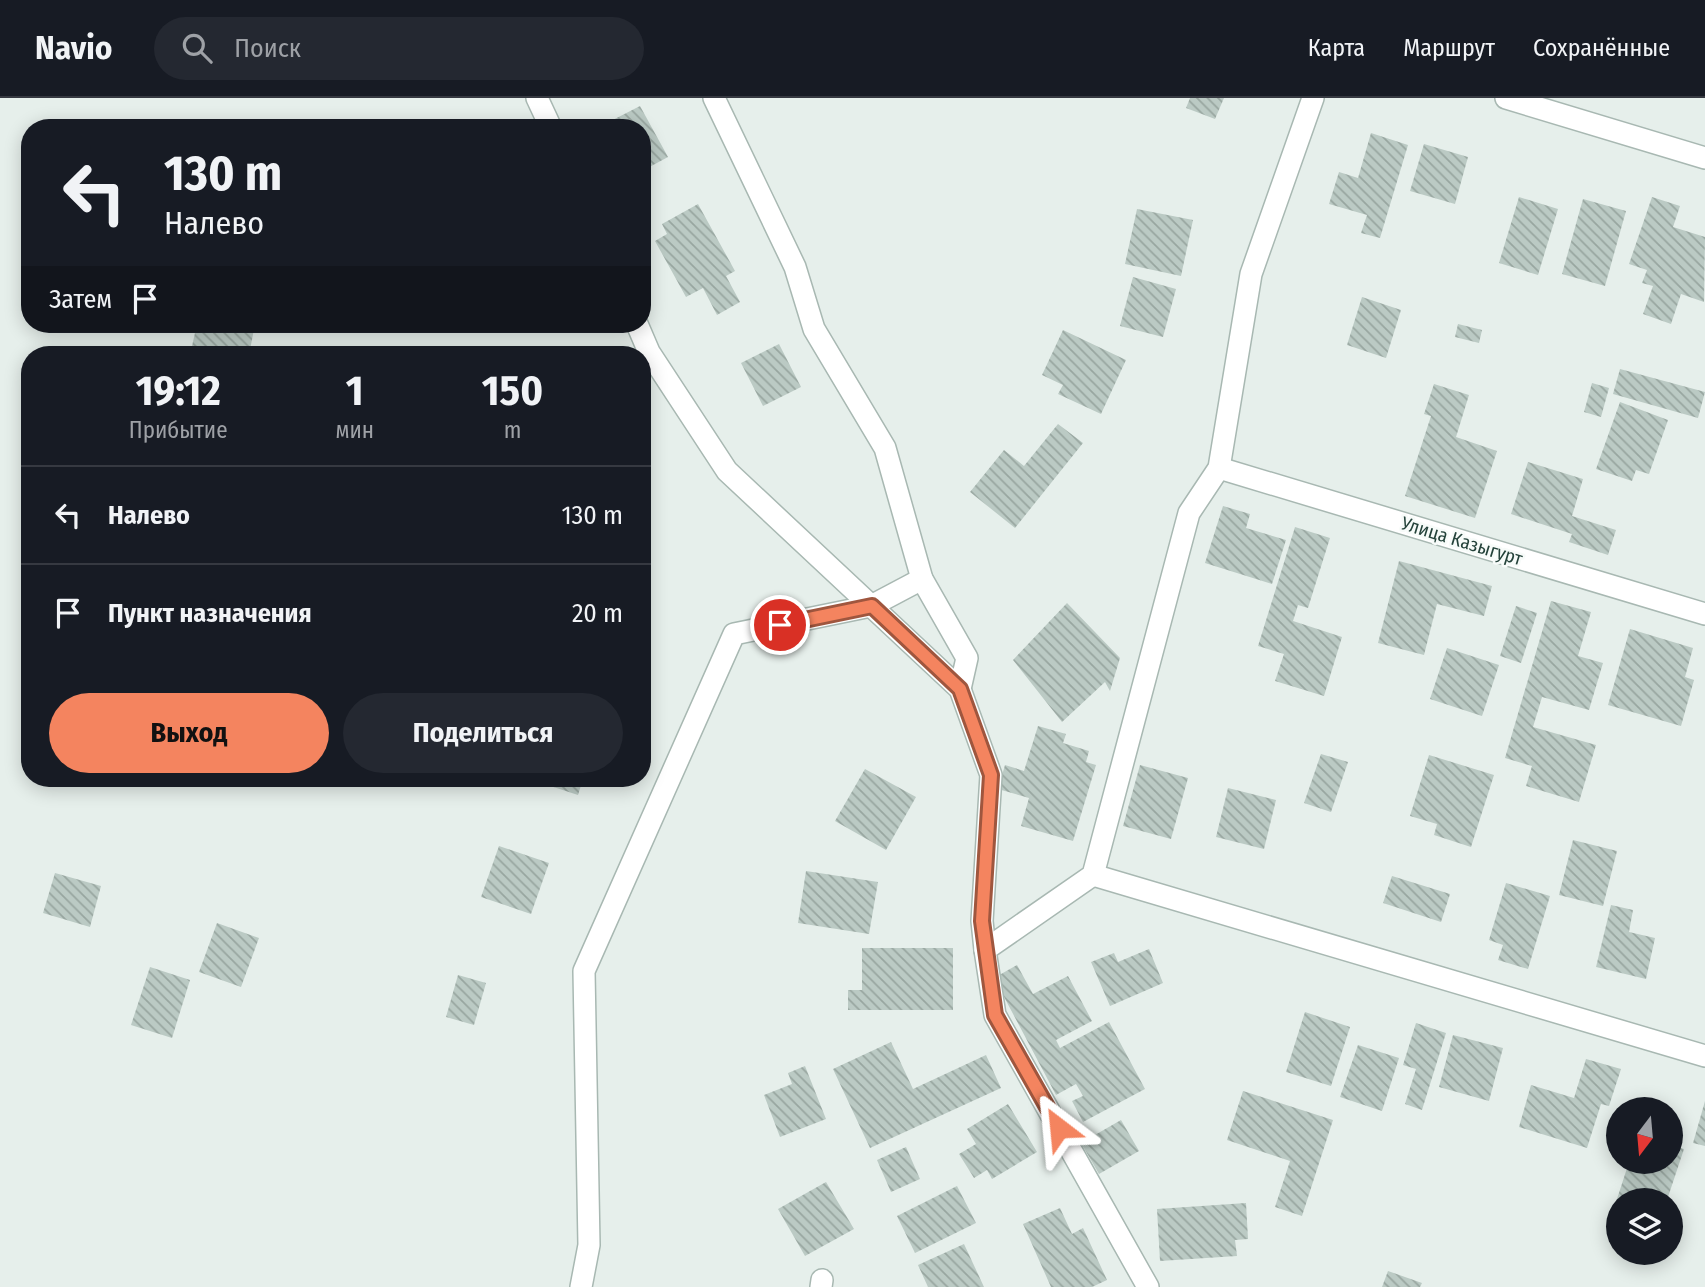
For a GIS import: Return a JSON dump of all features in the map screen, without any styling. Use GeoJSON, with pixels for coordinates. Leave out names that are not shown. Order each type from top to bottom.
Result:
{"type":"FeatureCollection","features":[{"type":"Feature","properties":{"kind":"street"},"geometry":{"type":"LineString","coordinates":[[537,98],[547,119]]}},
{"type":"Feature","properties":{"kind":"street"},"geometry":{"type":"LineString","coordinates":[[714,98],[796,267],[814,329],[885,448],[922,579],[967,658],[960,689]]}},
{"type":"Feature","properties":{"kind":"street"},"geometry":{"type":"LineString","coordinates":[[985,950],[1093,875],[1189,513],[1219,468],[1251,274],[1313,98]]}},
{"type":"Feature","properties":{"kind":"street"},"geometry":{"type":"LineString","coordinates":[[1506,98],[1705,158]]}},
{"type":"Feature","properties":{"kind":"street"},"geometry":{"type":"LineString","coordinates":[[651,355],[727,471],[960,689],[991,775],[982,921],[995,1015],[1148,1287]]}},
{"type":"Feature","properties":{"kind":"street","name":"Улица Казыгурт"},"geometry":{"type":"LineString","coordinates":[[1219,468],[1705,614]]}},
{"type":"Feature","properties":{"kind":"street"},"geometry":{"type":"LineString","coordinates":[[581,1287],[589,1244],[584,971],[734,634],[872,606],[922,579]]}},
{"type":"Feature","properties":{"kind":"street"},"geometry":{"type":"LineString","coordinates":[[1093,875],[1705,1056]]}},
{"type":"Feature","properties":{"kind":"building"},"geometry":{"type":"Polygon","coordinates":[[[1190,98],[1224,98],[1215,119],[1186,108],[1190,98]]]}},
{"type":"Feature","properties":{"kind":"building"},"geometry":{"type":"Polygon","coordinates":[[[640,106],[647,119],[615,119],[640,106]]]}},
{"type":"Feature","properties":{"kind":"building"},"geometry":{"type":"Polygon","coordinates":[[[651,126],[668,157],[651,166],[651,126]]]}},
{"type":"Feature","properties":{"kind":"building"},"geometry":{"type":"Polygon","coordinates":[[[1371,133],[1408,145],[1380,238],[1361,233],[1367,215],[1329,204],[1339,172],[1358,178],[1371,133]]]}},
{"type":"Feature","properties":{"kind":"building"},"geometry":{"type":"Polygon","coordinates":[[[1424,144],[1468,157],[1455,204],[1410,191],[1424,144]]]}},
{"type":"Feature","properties":{"kind":"building"},"geometry":{"type":"Polygon","coordinates":[[[1519,197],[1558,209],[1538,275],[1499,263],[1519,197]]]}},
{"type":"Feature","properties":{"kind":"building"},"geometry":{"type":"Polygon","coordinates":[[[1652,197],[1680,206],[1673,227],[1705,237],[1704,302],[1681,294],[1671,324],[1643,314],[1653,286],[1642,283],[1647,270],[1629,264],[1652,197]]]}},
{"type":"Feature","properties":{"kind":"building"},"geometry":{"type":"Polygon","coordinates":[[[1583,199],[1626,211],[1605,286],[1562,274],[1583,199]]]}},
{"type":"Feature","properties":{"kind":"building"},"geometry":{"type":"Polygon","coordinates":[[[698,204],[735,271],[726,276],[740,302],[717,315],[703,288],[686,297],[655,241],[667,234],[662,224],[698,204]]]}},
{"type":"Feature","properties":{"kind":"building"},"geometry":{"type":"Polygon","coordinates":[[[1137,209],[1193,220],[1181,276],[1125,264],[1137,209]]]}},
{"type":"Feature","properties":{"kind":"building"},"geometry":{"type":"Polygon","coordinates":[[[1133,277],[1176,289],[1163,337],[1120,326],[1133,277]]]}},
{"type":"Feature","properties":{"kind":"building"},"geometry":{"type":"Polygon","coordinates":[[[1362,297],[1401,310],[1386,358],[1347,345],[1362,297]]]}},
{"type":"Feature","properties":{"kind":"building"},"geometry":{"type":"Polygon","coordinates":[[[1458,324],[1482,330],[1479,343],[1455,337],[1458,324]]]}},
{"type":"Feature","properties":{"kind":"building"},"geometry":{"type":"Polygon","coordinates":[[[1063,330],[1126,360],[1101,414],[1058,394],[1063,385],[1042,375],[1063,330]]]}},
{"type":"Feature","properties":{"kind":"building"},"geometry":{"type":"Polygon","coordinates":[[[195,333],[253,333],[251,346],[192,346],[195,333]]]}},
{"type":"Feature","properties":{"kind":"building"},"geometry":{"type":"Polygon","coordinates":[[[779,344],[801,387],[763,406],[741,363],[779,344]]]}},
{"type":"Feature","properties":{"kind":"building"},"geometry":{"type":"Polygon","coordinates":[[[1620,369],[1705,392],[1698,418],[1613,394],[1620,369]]]}},
{"type":"Feature","properties":{"kind":"building"},"geometry":{"type":"Polygon","coordinates":[[[1592,383],[1609,388],[1601,417],[1584,412],[1592,383]]]}},
{"type":"Feature","properties":{"kind":"building"},"geometry":{"type":"Polygon","coordinates":[[[1434,384],[1469,395],[1456,437],[1497,451],[1475,518],[1405,496],[1431,416],[1424,414],[1434,384]]]}},
{"type":"Feature","properties":{"kind":"building"},"geometry":{"type":"Polygon","coordinates":[[[1620,402],[1668,420],[1649,474],[1636,470],[1632,481],[1596,469],[1620,402]]]}},
{"type":"Feature","properties":{"kind":"building"},"geometry":{"type":"Polygon","coordinates":[[[1058,424],[1083,443],[1015,528],[970,492],[1004,450],[1024,466],[1058,424]]]}},
{"type":"Feature","properties":{"kind":"building"},"geometry":{"type":"Polygon","coordinates":[[[1528,462],[1583,479],[1572,516],[1616,530],[1608,555],[1569,542],[1572,534],[1511,514],[1528,462]]]}},
{"type":"Feature","properties":{"kind":"building"},"geometry":{"type":"Polygon","coordinates":[[[1223,506],[1250,514],[1246,528],[1286,540],[1272,584],[1205,563],[1223,506]]]}},
{"type":"Feature","properties":{"kind":"building"},"geometry":{"type":"Polygon","coordinates":[[[1295,527],[1330,538],[1308,608],[1298,605],[1293,621],[1342,637],[1324,696],[1275,681],[1284,654],[1258,646],[1295,527]]]}},
{"type":"Feature","properties":{"kind":"building"},"geometry":{"type":"Polygon","coordinates":[[[1399,561],[1492,586],[1484,616],[1437,604],[1424,655],[1378,643],[1399,561]]]}},
{"type":"Feature","properties":{"kind":"building"},"geometry":{"type":"Polygon","coordinates":[[[1551,601],[1591,612],[1578,656],[1603,663],[1589,710],[1542,697],[1533,727],[1596,745],[1579,802],[1526,786],[1532,766],[1505,758],[1551,601]]]}},
{"type":"Feature","properties":{"kind":"building"},"geometry":{"type":"Polygon","coordinates":[[[1067,603],[1120,658],[1110,691],[1105,682],[1062,722],[1013,660],[1067,603]]]}},
{"type":"Feature","properties":{"kind":"building"},"geometry":{"type":"Polygon","coordinates":[[[1516,606],[1537,613],[1521,663],[1500,656],[1516,606]]]}},
{"type":"Feature","properties":{"kind":"building"},"geometry":{"type":"Polygon","coordinates":[[[1630,629],[1693,648],[1685,677],[1694,680],[1681,726],[1608,705],[1630,629]]]}},
{"type":"Feature","properties":{"kind":"building"},"geometry":{"type":"Polygon","coordinates":[[[1447,648],[1499,665],[1482,716],[1430,699],[1447,648]]]}},
{"type":"Feature","properties":{"kind":"building"},"geometry":{"type":"Polygon","coordinates":[[[1038,726],[1066,734],[1063,743],[1089,751],[1086,762],[1096,765],[1073,841],[1021,826],[1029,798],[998,789],[1005,765],[1024,771],[1038,726]]]}},
{"type":"Feature","properties":{"kind":"building"},"geometry":{"type":"Polygon","coordinates":[[[1321,754],[1348,762],[1331,812],[1304,803],[1321,754]]]}},
{"type":"Feature","properties":{"kind":"building"},"geometry":{"type":"Polygon","coordinates":[[[1429,755],[1494,775],[1471,847],[1434,835],[1437,824],[1410,816],[1429,755]]]}},
{"type":"Feature","properties":{"kind":"building"},"geometry":{"type":"Polygon","coordinates":[[[1140,765],[1188,778],[1171,839],[1123,826],[1140,765]]]}},
{"type":"Feature","properties":{"kind":"building"},"geometry":{"type":"Polygon","coordinates":[[[865,769],[916,797],[886,850],[835,821],[865,769]]]}},
{"type":"Feature","properties":{"kind":"building"},"geometry":{"type":"Polygon","coordinates":[[[554,787],[580,787],[578,795],[554,787]]]}},
{"type":"Feature","properties":{"kind":"building"},"geometry":{"type":"Polygon","coordinates":[[[1228,788],[1276,800],[1264,849],[1216,837],[1228,788]]]}},
{"type":"Feature","properties":{"kind":"building"},"geometry":{"type":"Polygon","coordinates":[[[1573,840],[1617,851],[1603,906],[1559,895],[1573,840]]]}},
{"type":"Feature","properties":{"kind":"building"},"geometry":{"type":"Polygon","coordinates":[[[499,846],[549,863],[531,914],[481,897],[499,846]]]}},
{"type":"Feature","properties":{"kind":"building"},"geometry":{"type":"Polygon","coordinates":[[[806,871],[878,882],[869,934],[798,923],[806,871]]]}},
{"type":"Feature","properties":{"kind":"building"},"geometry":{"type":"Polygon","coordinates":[[[55,873],[101,886],[90,927],[43,913],[55,873]]]}},
{"type":"Feature","properties":{"kind":"building"},"geometry":{"type":"Polygon","coordinates":[[[1392,876],[1450,894],[1441,922],[1383,903],[1392,876]]]}},
{"type":"Feature","properties":{"kind":"building"},"geometry":{"type":"Polygon","coordinates":[[[1506,883],[1550,896],[1528,969],[1498,960],[1503,945],[1489,940],[1506,883]]]}},
{"type":"Feature","properties":{"kind":"building"},"geometry":{"type":"Polygon","coordinates":[[[1611,905],[1633,910],[1629,932],[1655,938],[1646,979],[1596,967],[1611,905]]]}},
{"type":"Feature","properties":{"kind":"building"},"geometry":{"type":"Polygon","coordinates":[[[217,923],[259,938],[241,987],[199,972],[217,923]]]}},
{"type":"Feature","properties":{"kind":"building"},"geometry":{"type":"Polygon","coordinates":[[[862,948],[953,948],[953,1010],[848,1010],[848,990],[862,990],[862,948]]]}},
{"type":"Feature","properties":{"kind":"building"},"geometry":{"type":"Polygon","coordinates":[[[1149,949],[1163,983],[1110,1006],[1091,962],[1114,953],[1118,962],[1149,949]]]}},
{"type":"Feature","properties":{"kind":"building"},"geometry":{"type":"Polygon","coordinates":[[[1017,965],[1033,994],[1068,976],[1092,1021],[1056,1040],[1060,1048],[1109,1022],[1145,1089],[1083,1122],[1072,1101],[1083,1096],[1076,1084],[1056,1095],[994,978],[1017,965]]]}},
{"type":"Feature","properties":{"kind":"building"},"geometry":{"type":"Polygon","coordinates":[[[150,967],[190,980],[172,1038],[131,1025],[150,967]]]}},
{"type":"Feature","properties":{"kind":"building"},"geometry":{"type":"Polygon","coordinates":[[[458,975],[486,983],[474,1025],[446,1017],[458,975]]]}},
{"type":"Feature","properties":{"kind":"building"},"geometry":{"type":"Polygon","coordinates":[[[1305,1012],[1350,1027],[1331,1086],[1286,1072],[1305,1012]]]}},
{"type":"Feature","properties":{"kind":"building"},"geometry":{"type":"Polygon","coordinates":[[[1416,1023],[1446,1033],[1422,1110],[1405,1104],[1416,1069],[1403,1065],[1416,1023]]]}},
{"type":"Feature","properties":{"kind":"building"},"geometry":{"type":"Polygon","coordinates":[[[1453,1035],[1503,1048],[1489,1101],[1439,1087],[1453,1035]]]}},
{"type":"Feature","properties":{"kind":"building"},"geometry":{"type":"Polygon","coordinates":[[[891,1042],[913,1089],[986,1055],[1001,1088],[870,1148],[833,1069],[891,1042]]]}},
{"type":"Feature","properties":{"kind":"building"},"geometry":{"type":"Polygon","coordinates":[[[1358,1045],[1399,1058],[1382,1111],[1340,1097],[1358,1045]]]}},
{"type":"Feature","properties":{"kind":"building"},"geometry":{"type":"Polygon","coordinates":[[[1586,1059],[1621,1069],[1612,1097],[1606,1097],[1606,1105],[1601,1104],[1587,1148],[1519,1127],[1531,1085],[1574,1098],[1586,1059]]]}},
{"type":"Feature","properties":{"kind":"building"},"geometry":{"type":"Polygon","coordinates":[[[805,1066],[826,1119],[780,1137],[764,1095],[792,1084],[788,1073],[805,1066]]]}},
{"type":"Feature","properties":{"kind":"building"},"geometry":{"type":"Polygon","coordinates":[[[1243,1091],[1333,1120],[1302,1216],[1275,1207],[1290,1161],[1227,1140],[1243,1091]]]}},
{"type":"Feature","properties":{"kind":"building"},"geometry":{"type":"Polygon","coordinates":[[[1705,1101],[1705,1146],[1693,1143],[1705,1101]]]}},
{"type":"Feature","properties":{"kind":"building"},"geometry":{"type":"Polygon","coordinates":[[[1008,1104],[1037,1152],[992,1179],[987,1170],[974,1178],[959,1154],[976,1144],[967,1129],[1008,1104]]]}},
{"type":"Feature","properties":{"kind":"building"},"geometry":{"type":"Polygon","coordinates":[[[1121,1120],[1139,1151],[1099,1174],[1081,1143],[1121,1120]]]}},
{"type":"Feature","properties":{"kind":"building"},"geometry":{"type":"Polygon","coordinates":[[[906,1147],[920,1179],[891,1192],[877,1160],[906,1147]]]}},
{"type":"Feature","properties":{"kind":"building"},"geometry":{"type":"Polygon","coordinates":[[[1625,1174],[1676,1174],[1671,1188],[1621,1188],[1625,1174]]]}},
{"type":"Feature","properties":{"kind":"building"},"geometry":{"type":"Polygon","coordinates":[[[826,1182],[854,1229],[805,1256],[778,1209],[826,1182]]]}},
{"type":"Feature","properties":{"kind":"building"},"geometry":{"type":"Polygon","coordinates":[[[957,1186],[976,1223],[915,1253],[897,1216],[957,1186]]]}},
{"type":"Feature","properties":{"kind":"building"},"geometry":{"type":"Polygon","coordinates":[[[1246,1203],[1248,1239],[1235,1240],[1237,1256],[1160,1261],[1157,1209],[1246,1203]]]}},
{"type":"Feature","properties":{"kind":"building"},"geometry":{"type":"Polygon","coordinates":[[[1060,1208],[1072,1234],[1083,1228],[1107,1280],[1092,1287],[1051,1287],[1023,1224],[1060,1208]]]}},
{"type":"Feature","properties":{"kind":"building"},"geometry":{"type":"Polygon","coordinates":[[[964,1244],[984,1287],[928,1287],[918,1265],[964,1244]]]}},
{"type":"Feature","properties":{"kind":"building"},"geometry":{"type":"Polygon","coordinates":[[[1388,1271],[1422,1283],[1420,1287],[1382,1287],[1388,1271]]]}},
{"type":"Feature","properties":{"kind":"route"},"geometry":{"type":"LineString","coordinates":[[780,625],[872,606],[960,689],[991,775],[982,921],[995,1015],[1059,1128]]}}]}
